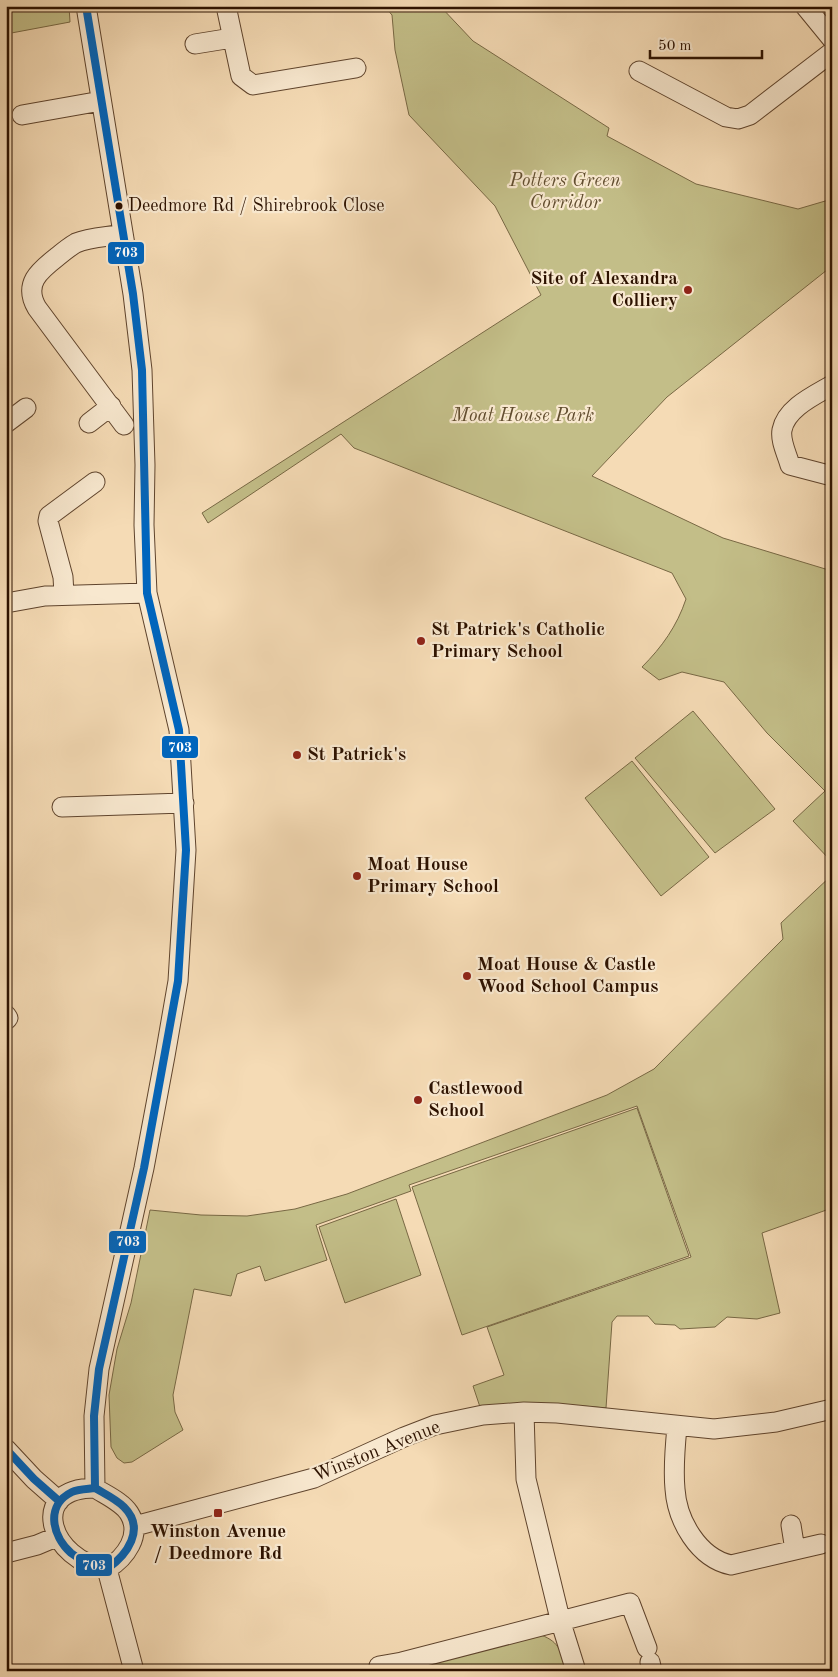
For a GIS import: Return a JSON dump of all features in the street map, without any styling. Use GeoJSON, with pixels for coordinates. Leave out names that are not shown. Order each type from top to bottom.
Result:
{"type":"FeatureCollection","features":[{"type":"Feature","properties":{"kind":"street"},"geometry":{"type":"LineString","coordinates":[[86,6],[133,294],[142,370],[145,465],[144,525],[148,593],[178,730],[186,850],[178,980],[144,1168],[100,1369],[94,1416],[95,1488]]}},
{"type":"Feature","properties":{"kind":"street"},"geometry":{"type":"LineString","coordinates":[[226,6],[241,76],[252,86],[356,68]]}},
{"type":"Feature","properties":{"kind":"street"},"geometry":{"type":"LineString","coordinates":[[805,6],[832,38]]}},
{"type":"Feature","properties":{"kind":"street"},"geometry":{"type":"LineString","coordinates":[[195,44],[232,38]]}},
{"type":"Feature","properties":{"kind":"street"},"geometry":{"type":"LineString","coordinates":[[639,71],[712,111],[738,119],[750,115],[832,52]]}},
{"type":"Feature","properties":{"kind":"street"},"geometry":{"type":"LineString","coordinates":[[22,115],[101,101]]}},
{"type":"Feature","properties":{"kind":"street"},"geometry":{"type":"LineString","coordinates":[[122,234],[84,241],[70,247],[39,271],[32,283],[31,290],[37,308],[124,424]]}},
{"type":"Feature","properties":{"kind":"street"},"geometry":{"type":"LineString","coordinates":[[832,385],[801,404],[788,417],[782,430],[783,442],[790,464],[832,476]]}},
{"type":"Feature","properties":{"kind":"street"},"geometry":{"type":"LineString","coordinates":[[89,423],[111,406]]}},
{"type":"Feature","properties":{"kind":"street"},"geometry":{"type":"LineString","coordinates":[[6,423],[26,408]]}},
{"type":"Feature","properties":{"kind":"street"},"geometry":{"type":"LineString","coordinates":[[64,594],[64,577],[48,521],[50,516],[95,482]]}},
{"type":"Feature","properties":{"kind":"street"},"geometry":{"type":"LineString","coordinates":[[6,603],[28,598],[64,594],[148,593]]}},
{"type":"Feature","properties":{"kind":"street"},"geometry":{"type":"LineString","coordinates":[[62,807],[184,803]]}},
{"type":"Feature","properties":{"kind":"street"},"geometry":{"type":"LineString","coordinates":[[6,1015],[8,1018],[6,1020]]}},
{"type":"Feature","properties":{"kind":"street","name":"Winston Avenue"},"geometry":{"type":"LineString","coordinates":[[134,1526],[314,1478],[404,1437],[435,1426],[483,1416],[524,1412],[557,1413],[677,1427],[714,1429],[745,1427],[832,1409]]}},
{"type":"Feature","properties":{"kind":"street"},"geometry":{"type":"LineString","coordinates":[[524,1412],[526,1479],[561,1622],[576,1671]]}},
{"type":"Feature","properties":{"kind":"street"},"geometry":{"type":"LineString","coordinates":[[677,1427],[674,1473],[676,1499],[686,1527],[702,1550],[731,1565],[821,1544]]}},
{"type":"Feature","properties":{"kind":"street"},"geometry":{"type":"LineString","coordinates":[[6,1449],[34,1479],[59,1501]]}},
{"type":"Feature","properties":{"kind":"street"},"geometry":{"type":"LineString","coordinates":[[95,1488],[129,1513],[134,1526],[133,1538],[126,1553],[117,1563],[107,1569],[87,1563],[63,1546],[56,1537],[52,1525],[53,1513],[59,1501],[77,1489],[95,1488]]}},
{"type":"Feature","properties":{"kind":"street"},"geometry":{"type":"LineString","coordinates":[[791,1525],[795,1550]]}},
{"type":"Feature","properties":{"kind":"street"},"geometry":{"type":"LineString","coordinates":[[6,1553],[37,1545],[56,1537]]}},
{"type":"Feature","properties":{"kind":"street"},"geometry":{"type":"LineString","coordinates":[[107,1569],[134,1671]]}},
{"type":"Feature","properties":{"kind":"street"},"geometry":{"type":"LineString","coordinates":[[379,1666],[403,1666],[630,1603],[650,1660]]}},
{"type":"Feature","properties":{"kind":"green space"},"geometry":{"type":"Polygon","coordinates":[[[6,6],[69,6],[70,22],[6,34],[6,6]]]}},
{"type":"Feature","properties":{"kind":"green space","name":"Moat House Park"},"geometry":{"type":"Polygon","coordinates":[[[384,6],[440,6],[473,41],[609,128],[607,136],[696,184],[798,209],[832,199],[832,266],[667,397],[592,476],[723,538],[832,571],[832,862],[793,821],[825,791],[767,733],[724,682],[682,672],[659,680],[642,667],[668,636],[686,599],[672,573],[354,448],[341,434],[208,523],[202,513],[541,295],[495,206],[409,115],[395,50],[392,15],[384,6]]]}},
{"type":"Feature","properties":{"kind":"green space"},"geometry":{"type":"Polygon","coordinates":[[[693,711],[775,809],[715,853],[635,758],[693,711]]]}},
{"type":"Feature","properties":{"kind":"green space"},"geometry":{"type":"Polygon","coordinates":[[[632,761],[709,857],[661,896],[585,798],[632,761]]]}},
{"type":"Feature","properties":{"kind":"green space"},"geometry":{"type":"Polygon","coordinates":[[[832,875],[832,1208],[762,1233],[780,1313],[757,1319],[727,1317],[715,1327],[680,1329],[675,1325],[655,1324],[648,1316],[617,1316],[612,1322],[606,1408],[543,1404],[480,1407],[473,1386],[504,1375],[487,1327],[691,1257],[637,1106],[409,1185],[411,1191],[316,1225],[327,1260],[265,1281],[260,1266],[237,1274],[231,1296],[194,1289],[173,1395],[175,1412],[183,1430],[132,1462],[124,1463],[117,1458],[111,1447],[109,1395],[117,1349],[131,1303],[150,1210],[201,1215],[247,1216],[295,1209],[347,1194],[607,1095],[654,1069],[783,939],[781,923],[832,875]]]}},
{"type":"Feature","properties":{"kind":"green space"},"geometry":{"type":"Polygon","coordinates":[[[637,1108],[689,1256],[462,1335],[412,1187],[637,1108]]]}},
{"type":"Feature","properties":{"kind":"green space"},"geometry":{"type":"Polygon","coordinates":[[[396,1199],[421,1275],[345,1303],[319,1227],[396,1199]]]}},
{"type":"Feature","properties":{"kind":"green space"},"geometry":{"type":"Polygon","coordinates":[[[541,1635],[552,1641],[559,1649],[566,1671],[413,1671],[419,1665],[541,1635]]]}},
{"type":"Feature","properties":{"kind":"transit line","name":"703"},"geometry":{"type":"LineString","coordinates":[[86,6],[133,294],[142,370],[147,593],[179,730],[186,850],[178,981],[144,1168],[99,1369],[94,1416],[95,1488]]}},
{"type":"Feature","properties":{"kind":"transit line","name":"703"},"geometry":{"type":"LineString","coordinates":[[6,1449],[34,1479],[59,1501]]}},
{"type":"Feature","properties":{"kind":"transit line","name":"703"},"geometry":{"type":"LineString","coordinates":[[95,1488],[124,1507],[130,1515],[133,1524],[134,1533],[127,1549],[107,1569],[93,1565],[71,1553],[59,1538],[54,1521],[58,1505],[63,1498],[74,1491],[95,1488]]}},
{"type":"Feature","properties":{"kind":"place","name":"Deedmore Rd / Shirebrook Close"},"geometry":{"type":"Point","coordinates":[119,206]}},
{"type":"Feature","properties":{"kind":"place","name":"Site of Alexandra Colliery"},"geometry":{"type":"Point","coordinates":[688,290]}},
{"type":"Feature","properties":{"kind":"place","name":"St Patrick's Catholic Primary School"},"geometry":{"type":"Point","coordinates":[421,641]}},
{"type":"Feature","properties":{"kind":"place","name":"St Patrick's"},"geometry":{"type":"Point","coordinates":[297,755]}},
{"type":"Feature","properties":{"kind":"place","name":"Moat House Primary School"},"geometry":{"type":"Point","coordinates":[357,876]}},
{"type":"Feature","properties":{"kind":"place","name":"Moat House & Castle Wood School Campus"},"geometry":{"type":"Point","coordinates":[467,976]}},
{"type":"Feature","properties":{"kind":"place","name":"Castlewood School"},"geometry":{"type":"Point","coordinates":[418,1100]}},
{"type":"Feature","properties":{"kind":"place","name":"Winston Avenue / Deedmore Rd"},"geometry":{"type":"Point","coordinates":[218,1513]}},
{"type":"Feature","properties":{"kind":"park label","name":"Potters Green Corridor"},"geometry":{"type":"Point","coordinates":[565,192]}}]}
